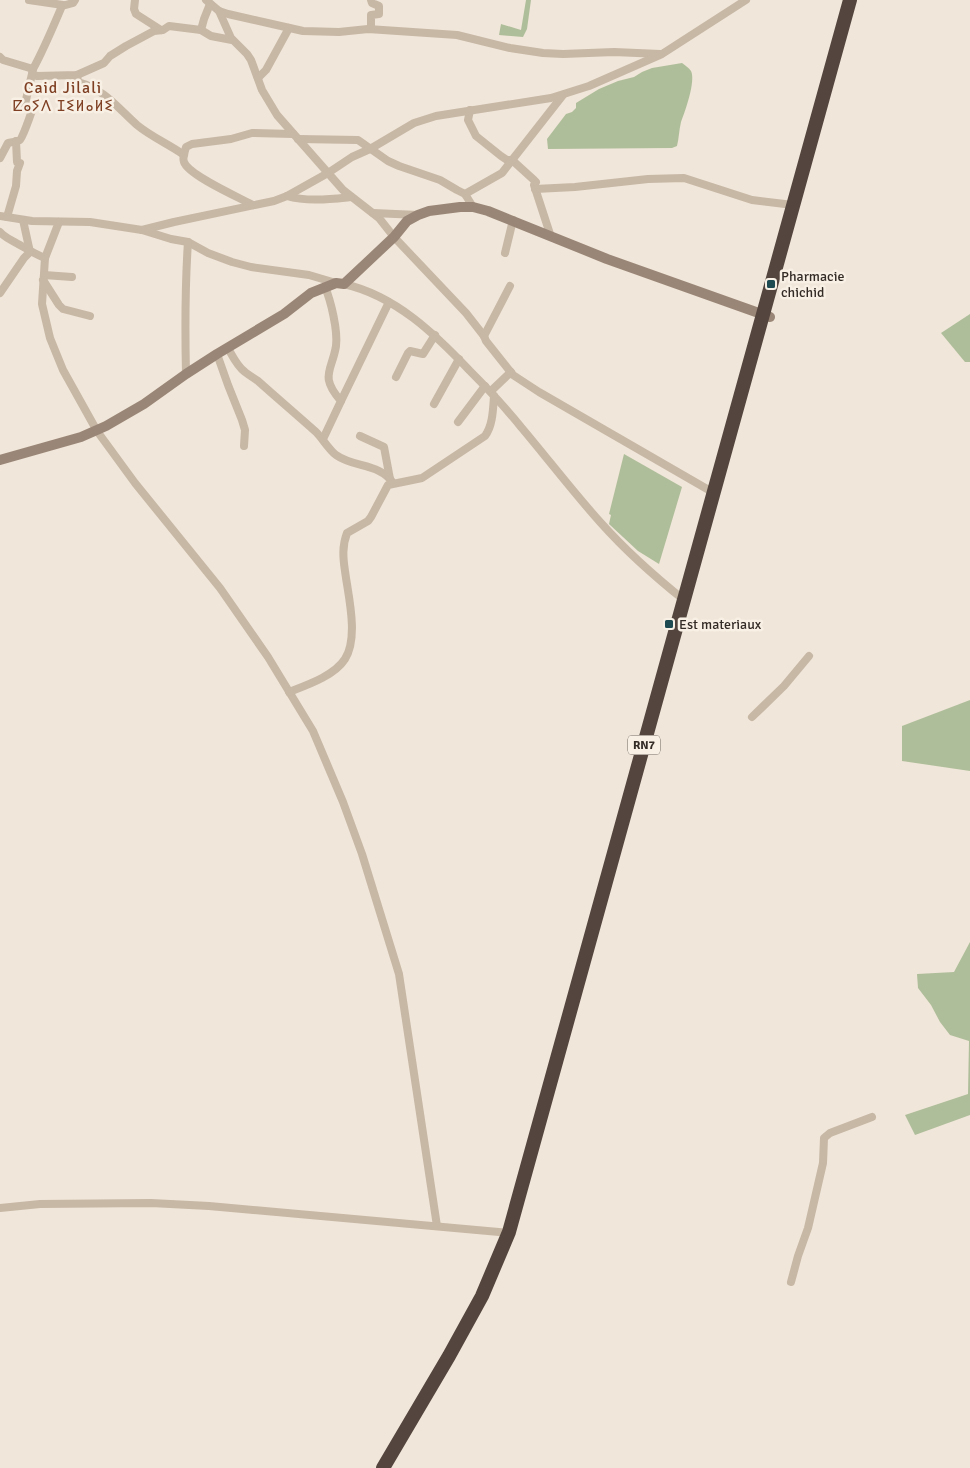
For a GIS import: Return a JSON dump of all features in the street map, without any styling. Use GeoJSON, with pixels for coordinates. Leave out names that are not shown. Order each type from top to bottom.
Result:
{"type":"FeatureCollection","features":[{"type":"Feature","properties":{"kind":"highway","name":"RN7"},"geometry":{"type":"LineString","coordinates":[[392,1468],[477,1323],[512,1233],[635,804],[766,316],[793,206],[850,0]]}},
{"type":"Feature","properties":{"kind":"highway","name":"RN7"},"geometry":{"type":"LineString","coordinates":[[383,1468],[482,1296],[512,1233],[684,600],[857,0]]}},
{"type":"Feature","properties":{"kind":"street"},"geometry":{"type":"LineString","coordinates":[[29,0],[63,5],[72,3],[74,0]]}},
{"type":"Feature","properties":{"kind":"street"},"geometry":{"type":"LineString","coordinates":[[136,0],[134,11],[136,14],[161,30]]}},
{"type":"Feature","properties":{"kind":"street"},"geometry":{"type":"LineString","coordinates":[[371,29],[371,14],[379,14],[379,6],[372,3],[372,0]]}},
{"type":"Feature","properties":{"kind":"street"},"geometry":{"type":"LineString","coordinates":[[142,230],[253,205],[266,204],[287,196],[414,123],[436,116],[551,98],[589,86],[662,54],[746,0]]}},
{"type":"Feature","properties":{"kind":"street"},"geometry":{"type":"LineString","coordinates":[[201,30],[208,2],[219,11],[228,14],[303,32],[371,29],[457,35],[510,48],[543,53],[614,52],[662,54]]}},
{"type":"Feature","properties":{"kind":"street"},"geometry":{"type":"LineString","coordinates":[[0,158],[8,142],[20,140],[22,137],[32,110],[26,107],[25,104],[32,72],[63,5]]}},
{"type":"Feature","properties":{"kind":"street"},"geometry":{"type":"LineString","coordinates":[[219,11],[232,40],[251,60],[266,98],[277,115],[328,173],[351,197],[379,218],[394,237],[466,313],[510,372],[539,392],[714,493]]}},
{"type":"Feature","properties":{"kind":"street"},"geometry":{"type":"LineString","coordinates":[[1,60],[32,72],[37,76],[77,75],[104,63],[110,56],[126,46],[154,31],[163,30],[168,26],[201,30],[211,36],[232,40]]}},
{"type":"Feature","properties":{"kind":"street"},"geometry":{"type":"LineString","coordinates":[[258,78],[266,70],[289,28]]}},
{"type":"Feature","properties":{"kind":"street"},"geometry":{"type":"LineString","coordinates":[[77,75],[78,82],[92,86],[106,95],[138,126],[184,155]]}},
{"type":"Feature","properties":{"kind":"street"},"geometry":{"type":"LineString","coordinates":[[465,194],[502,172],[563,95]]}},
{"type":"Feature","properties":{"kind":"street"},"geometry":{"type":"LineString","coordinates":[[470,110],[468,120],[476,136],[507,160],[512,160],[536,182],[534,185],[535,189],[550,237]]}},
{"type":"Feature","properties":{"kind":"street"},"geometry":{"type":"LineString","coordinates":[[253,205],[198,176],[185,164],[184,155],[186,147],[192,144],[231,139],[252,133],[358,140],[399,166],[440,180],[465,194],[472,207]]}},
{"type":"Feature","properties":{"kind":"street"},"geometry":{"type":"LineString","coordinates":[[16,141],[17,162],[20,163],[17,171],[16,186],[4,217],[23,220],[90,222],[142,230],[188,242],[208,253],[232,262],[251,267],[308,275],[357,287],[388,302],[421,324],[490,391],[600,522],[648,570],[684,600]]}},
{"type":"Feature","properties":{"kind":"street"},"geometry":{"type":"LineString","coordinates":[[535,189],[575,187],[648,179],[684,178],[752,200],[793,206]]}},
{"type":"Feature","properties":{"kind":"street"},"geometry":{"type":"LineString","coordinates":[[287,196],[318,199],[351,197]]}},
{"type":"Feature","properties":{"kind":"street"},"geometry":{"type":"LineString","coordinates":[[0,460],[97,431],[144,404],[186,374],[288,311],[311,293],[325,287],[340,284],[394,237],[407,221],[429,211],[472,207],[488,211],[607,259],[766,316]]}},
{"type":"Feature","properties":{"kind":"street"},"geometry":{"type":"LineString","coordinates":[[373,213],[418,215]]}},
{"type":"Feature","properties":{"kind":"street"},"geometry":{"type":"LineString","coordinates":[[23,220],[30,252]]}},
{"type":"Feature","properties":{"kind":"street"},"geometry":{"type":"LineString","coordinates":[[505,253],[513,220]]}},
{"type":"Feature","properties":{"kind":"street"},"geometry":{"type":"LineString","coordinates":[[59,222],[45,258],[42,304],[50,338],[63,370],[97,431],[135,483],[220,588],[268,657],[313,731],[343,802],[362,854],[396,961],[402,988],[436,1226]]}},
{"type":"Feature","properties":{"kind":"street"},"geometry":{"type":"LineString","coordinates":[[0,232],[3,236],[30,252],[45,258]]}},
{"type":"Feature","properties":{"kind":"street"},"geometry":{"type":"LineString","coordinates":[[186,374],[185,311],[188,242]]}},
{"type":"Feature","properties":{"kind":"street"},"geometry":{"type":"LineString","coordinates":[[0,293],[30,252]]}},
{"type":"Feature","properties":{"kind":"street"},"geometry":{"type":"LineString","coordinates":[[43,277],[72,276]]}},
{"type":"Feature","properties":{"kind":"street"},"geometry":{"type":"LineString","coordinates":[[43,277],[59,305],[90,316]]}},
{"type":"Feature","properties":{"kind":"street"},"geometry":{"type":"LineString","coordinates":[[484,336],[510,286]]}},
{"type":"Feature","properties":{"kind":"street"},"geometry":{"type":"LineString","coordinates":[[325,287],[331,304],[336,345],[328,371],[329,382],[333,392],[340,401]]}},
{"type":"Feature","properties":{"kind":"street"},"geometry":{"type":"LineString","coordinates":[[323,439],[388,302]]}},
{"type":"Feature","properties":{"kind":"street"},"geometry":{"type":"LineString","coordinates":[[396,377],[408,353],[410,351],[423,354],[434,335]]}},
{"type":"Feature","properties":{"kind":"street"},"geometry":{"type":"LineString","coordinates":[[228,348],[234,360],[244,372],[256,379],[323,439],[332,452],[342,459],[380,471],[391,481]]}},
{"type":"Feature","properties":{"kind":"street"},"geometry":{"type":"LineString","coordinates":[[217,354],[242,420],[244,446]]}},
{"type":"Feature","properties":{"kind":"street"},"geometry":{"type":"LineString","coordinates":[[434,404],[459,359]]}},
{"type":"Feature","properties":{"kind":"street"},"geometry":{"type":"LineString","coordinates":[[458,422],[510,372]]}},
{"type":"Feature","properties":{"kind":"street"},"geometry":{"type":"LineString","coordinates":[[290,692],[323,678],[341,664],[349,651],[352,620],[343,554],[346,536],[351,530],[363,524],[371,517],[384,490],[391,481],[422,478],[485,436],[491,424],[490,391]]}},
{"type":"Feature","properties":{"kind":"street"},"geometry":{"type":"LineString","coordinates":[[360,436],[384,447],[391,481]]}},
{"type":"Feature","properties":{"kind":"street"},"geometry":{"type":"LineString","coordinates":[[752,717],[784,686],[809,656]]}},
{"type":"Feature","properties":{"kind":"street"},"geometry":{"type":"LineString","coordinates":[[790,1282],[808,1228],[822,1162],[824,1138],[830,1133],[872,1117]]}},
{"type":"Feature","properties":{"kind":"street"},"geometry":{"type":"LineString","coordinates":[[0,1208],[40,1204],[167,1204],[270,1211],[512,1233]]}},
{"type":"Feature","properties":{"kind":"green space"},"geometry":{"type":"Polygon","coordinates":[[[526,0],[531,0],[527,29],[523,37],[499,35],[501,24],[521,30],[526,0]]]}},
{"type":"Feature","properties":{"kind":"green space"},"geometry":{"type":"Polygon","coordinates":[[[682,63],[691,71],[692,82],[681,122],[677,146],[672,148],[548,149],[547,139],[566,114],[576,108],[576,103],[599,89],[634,77],[652,68],[682,63]]]}},
{"type":"Feature","properties":{"kind":"green space"},"geometry":{"type":"Polygon","coordinates":[[[970,314],[970,362],[965,362],[941,333],[970,314]]]}},
{"type":"Feature","properties":{"kind":"green space"},"geometry":{"type":"Polygon","coordinates":[[[624,454],[682,487],[659,564],[638,551],[609,524],[611,515],[609,514],[624,454]]]}},
{"type":"Feature","properties":{"kind":"green space"},"geometry":{"type":"Polygon","coordinates":[[[970,700],[970,771],[902,761],[902,726],[970,700]]]}},
{"type":"Feature","properties":{"kind":"green space"},"geometry":{"type":"Polygon","coordinates":[[[970,942],[970,1115],[915,1135],[905,1115],[968,1094],[969,1041],[950,1035],[918,988],[917,974],[954,972],[970,942]]]}},
{"type":"Feature","properties":{"kind":"place","name":"Pharmacie chichid"},"geometry":{"type":"Point","coordinates":[771,284]}},
{"type":"Feature","properties":{"kind":"place","name":"Est materiaux"},"geometry":{"type":"Point","coordinates":[669,624]}},
{"type":"Feature","properties":{"kind":"district","name":"Caid Jilali ⵇⴰⵢⴷ ⵊⵉⵍⴰⵍⵉ"},"geometry":{"type":"Point","coordinates":[63,97]}}]}
